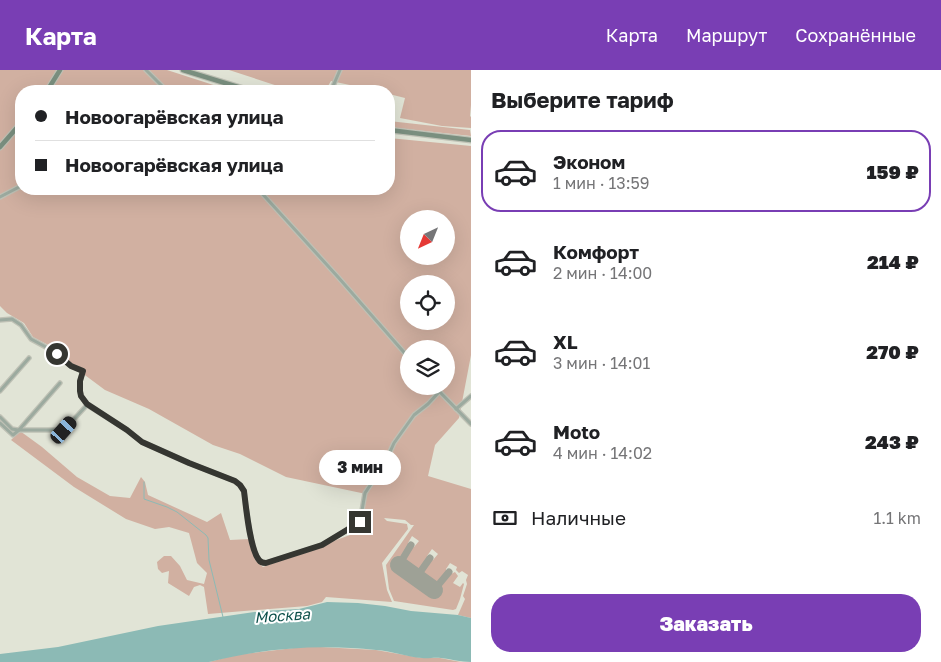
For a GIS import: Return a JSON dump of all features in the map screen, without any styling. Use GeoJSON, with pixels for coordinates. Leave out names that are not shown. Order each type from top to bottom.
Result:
{"type":"FeatureCollection","features":[{"type":"Feature","properties":{"kind":"main road"},"geometry":{"type":"LineString","coordinates":[[51,85],[60,70]]}},
{"type":"Feature","properties":{"kind":"main road"},"geometry":{"type":"LineString","coordinates":[[183,70],[233,85]]}},
{"type":"Feature","properties":{"kind":"main road"},"geometry":{"type":"LineString","coordinates":[[0,147],[15,130]]}},
{"type":"Feature","properties":{"kind":"main road"},"geometry":{"type":"LineString","coordinates":[[395,131],[471,140]]}},
{"type":"Feature","properties":{"kind":"street"},"geometry":{"type":"LineString","coordinates":[[146,70],[161,85]]}},
{"type":"Feature","properties":{"kind":"street"},"geometry":{"type":"LineString","coordinates":[[334,85],[340,70]]}},
{"type":"Feature","properties":{"kind":"street"},"geometry":{"type":"LineString","coordinates":[[0,197],[15,189]]}},
{"type":"Feature","properties":{"kind":"street"},"geometry":{"type":"LineString","coordinates":[[263,195],[400,348]]}},
{"type":"Feature","properties":{"kind":"street"},"geometry":{"type":"LineString","coordinates":[[0,320],[12,319],[21,325],[31,339],[57,354],[71,366],[83,371],[80,391],[87,404],[142,442],[235,481],[240,485],[244,491],[250,538],[258,560],[263,563],[322,545],[360,522],[365,493],[385,463],[394,443],[414,415],[436,395]]}},
{"type":"Feature","properties":{"kind":"street"},"geometry":{"type":"LineString","coordinates":[[0,391],[29,358]]}},
{"type":"Feature","properties":{"kind":"street"},"geometry":{"type":"LineString","coordinates":[[0,423],[13,435],[60,383]]}},
{"type":"Feature","properties":{"kind":"street"},"geometry":{"type":"LineString","coordinates":[[442,395],[471,424]]}},
{"type":"Feature","properties":{"kind":"street"},"geometry":{"type":"LineString","coordinates":[[456,409],[471,396]]}},
{"type":"Feature","properties":{"kind":"street"},"geometry":{"type":"LineString","coordinates":[[0,417],[12,429],[64,430],[87,404]]}},
{"type":"Feature","properties":{"kind":"shaded area"},"geometry":{"type":"Polygon","coordinates":[[[0,70],[167,70],[213,85],[15,85],[15,195],[395,195],[395,139],[471,146],[471,355],[459,418],[435,445],[428,476],[471,489],[471,618],[458,615],[465,599],[463,596],[468,575],[462,571],[459,573],[456,570],[457,567],[450,563],[446,573],[438,582],[434,582],[424,575],[423,571],[438,554],[432,549],[420,569],[415,569],[405,558],[411,548],[419,541],[412,536],[394,569],[432,596],[449,575],[455,572],[458,576],[453,583],[460,587],[464,584],[460,599],[456,609],[453,610],[394,601],[389,589],[386,565],[414,525],[405,520],[384,518],[387,521],[407,524],[408,529],[382,563],[387,590],[392,602],[326,597],[322,602],[307,606],[208,614],[204,587],[200,585],[194,587],[189,596],[168,583],[169,571],[162,573],[158,569],[157,562],[164,556],[171,556],[180,566],[187,580],[204,584],[207,573],[197,563],[189,533],[169,527],[155,529],[126,519],[74,487],[11,440],[20,431],[77,477],[110,496],[130,498],[141,477],[145,482],[148,495],[207,522],[221,513],[230,540],[250,539],[256,561],[263,567],[350,535],[362,525],[366,494],[286,477],[240,454],[213,445],[149,409],[105,390],[70,364],[54,348],[33,337],[24,323],[7,313],[0,306],[0,70]]]}},
{"type":"Feature","properties":{"kind":"shaded area"},"geometry":{"type":"Polygon","coordinates":[[[229,70],[471,70],[471,128],[442,126],[400,118],[405,98],[395,96],[395,85],[350,85],[331,81],[329,85],[275,85],[229,70]]]}},
{"type":"Feature","properties":{"kind":"shaded area"},"geometry":{"type":"Polygon","coordinates":[[[395,122],[470,130],[471,136],[395,128],[395,122]]]}},
{"type":"Feature","properties":{"kind":"shaded area"},"geometry":{"type":"Polygon","coordinates":[[[302,647],[376,650],[461,662],[209,662],[235,655],[302,647]]]}},
{"type":"Feature","properties":{"kind":"water","name":"Москва"},"geometry":{"type":"Polygon","coordinates":[[[327,602],[385,606],[471,618],[471,662],[424,658],[355,648],[313,647],[250,653],[209,662],[0,662],[0,654],[58,647],[158,626],[262,611],[299,609],[327,602]]]}},
{"type":"Feature","properties":{"kind":"waterway"},"geometry":{"type":"LineString","coordinates":[[144,482],[144,499],[177,512],[208,538],[209,560],[223,617]]}},
{"type":"Feature","properties":{"kind":"taxiway"},"geometry":{"type":"LineString","coordinates":[[399,565],[411,545]]}},
{"type":"Feature","properties":{"kind":"taxiway"},"geometry":{"type":"LineString","coordinates":[[416,578],[430,558]]}},
{"type":"Feature","properties":{"kind":"taxiway"},"geometry":{"type":"LineString","coordinates":[[434,590],[449,572]]}},
{"type":"Feature","properties":{"kind":"runway"},"geometry":{"type":"LineString","coordinates":[[399,565],[434,590]]}},
{"type":"Feature","properties":{"kind":"route"},"geometry":{"type":"LineString","coordinates":[[57,354],[71,366],[83,371],[80,391],[87,404],[142,442],[235,481],[240,485],[244,491],[250,538],[258,560],[263,563],[322,545],[360,522]]}}]}
